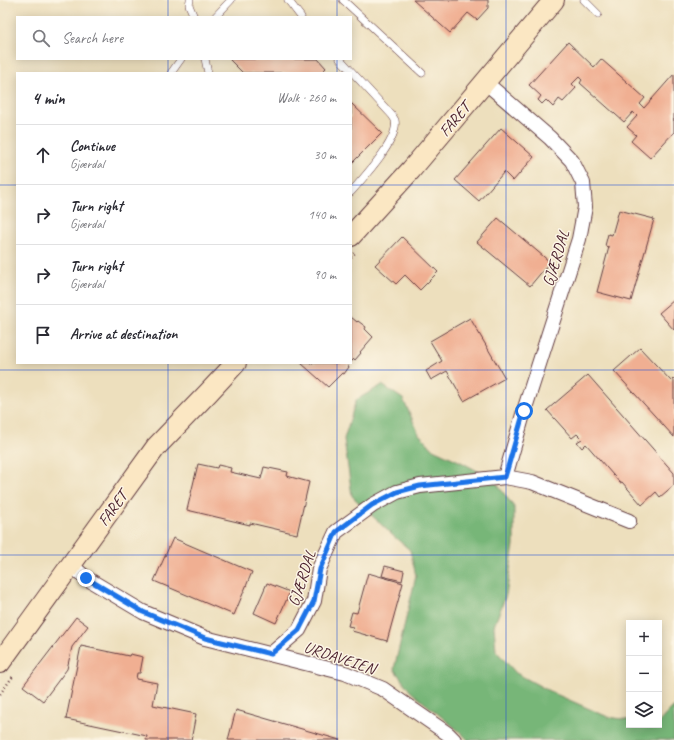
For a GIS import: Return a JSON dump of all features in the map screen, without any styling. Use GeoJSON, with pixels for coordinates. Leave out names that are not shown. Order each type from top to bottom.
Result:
{"type":"FeatureCollection","features":[{"type":"Feature","properties":{"kind":"street","name":"FARET"},"geometry":{"type":"LineString","coordinates":[[352,235],[411,170],[551,1]]}},
{"type":"Feature","properties":{"kind":"street","name":"GJÆRDAL"},"geometry":{"type":"LineString","coordinates":[[485,82],[550,138],[572,161],[583,183],[585,207],[579,239],[524,411],[505,477]]}},
{"type":"Feature","properties":{"kind":"street","name":"FARET"},"geometry":{"type":"LineString","coordinates":[[0,663],[156,447],[235,364]]}},
{"type":"Feature","properties":{"kind":"street","name":"GJÆRDAL"},"geometry":{"type":"LineString","coordinates":[[271,654],[299,630],[314,601],[320,569],[336,532],[372,505],[397,492],[420,486],[505,477],[532,482],[629,521]]}},
{"type":"Feature","properties":{"kind":"street"},"geometry":{"type":"LineString","coordinates":[[71,565],[86,578],[143,612],[205,638],[271,654]]}},
{"type":"Feature","properties":{"kind":"street","name":"URDAVEIEN"},"geometry":{"type":"LineString","coordinates":[[271,654],[345,673],[383,689],[448,734],[454,740]]}},
{"type":"Feature","properties":{"kind":"lane"},"geometry":{"type":"LineString","coordinates":[[190,0],[189,5],[194,16]]}},
{"type":"Feature","properties":{"kind":"lane"},"geometry":{"type":"LineString","coordinates":[[216,16],[231,0]]}},
{"type":"Feature","properties":{"kind":"lane"},"geometry":{"type":"LineString","coordinates":[[288,0],[300,16]]}},
{"type":"Feature","properties":{"kind":"lane"},"geometry":{"type":"LineString","coordinates":[[342,0],[422,73]]}},
{"type":"Feature","properties":{"kind":"lane"},"geometry":{"type":"LineString","coordinates":[[584,0],[598,14]]}},
{"type":"Feature","properties":{"kind":"lane"},"geometry":{"type":"LineString","coordinates":[[172,72],[180,60]]}},
{"type":"Feature","properties":{"kind":"lane"},"geometry":{"type":"LineString","coordinates":[[205,60],[208,72]]}},
{"type":"Feature","properties":{"kind":"lane"},"geometry":{"type":"LineString","coordinates":[[341,60],[395,120],[395,130],[391,140],[366,176],[352,191]]}},
{"type":"Feature","properties":{"kind":"green space"},"geometry":{"type":"Polygon","coordinates":[[[382,385],[403,399],[419,434],[433,449],[494,480],[514,507],[514,545],[506,595],[494,626],[496,651],[516,673],[551,692],[608,717],[626,720],[626,728],[662,728],[662,719],[674,706],[674,740],[468,740],[410,691],[394,669],[416,576],[410,550],[391,534],[352,496],[344,439],[356,400],[382,385]]]}},
{"type":"Feature","properties":{"kind":"building"},"geometry":{"type":"Polygon","coordinates":[[[413,0],[488,0],[488,8],[477,20],[468,13],[450,33],[413,0]]]}},
{"type":"Feature","properties":{"kind":"building"},"geometry":{"type":"Polygon","coordinates":[[[568,42],[594,67],[601,59],[645,98],[640,104],[644,108],[674,74],[674,132],[650,158],[631,141],[636,135],[627,127],[637,116],[633,112],[624,122],[580,83],[582,80],[579,77],[572,84],[576,88],[563,102],[559,99],[553,107],[546,100],[542,104],[538,100],[541,96],[529,85],[568,42]]]}},
{"type":"Feature","properties":{"kind":"building"},"geometry":{"type":"Polygon","coordinates":[[[230,60],[319,60],[326,68],[322,72],[242,72],[230,60]]]}},
{"type":"Feature","properties":{"kind":"building"},"geometry":{"type":"Polygon","coordinates":[[[352,104],[382,133],[352,163],[352,104]]]}},
{"type":"Feature","properties":{"kind":"building"},"geometry":{"type":"Polygon","coordinates":[[[501,128],[534,157],[513,181],[504,172],[479,201],[455,180],[501,128]]]}},
{"type":"Feature","properties":{"kind":"building"},"geometry":{"type":"Polygon","coordinates":[[[619,210],[654,219],[631,301],[597,292],[609,247],[605,246],[608,234],[612,235],[619,210]]]}},
{"type":"Feature","properties":{"kind":"building"},"geometry":{"type":"Polygon","coordinates":[[[498,218],[550,262],[530,286],[477,242],[498,218]]]}},
{"type":"Feature","properties":{"kind":"building"},"geometry":{"type":"Polygon","coordinates":[[[402,237],[438,272],[420,290],[405,275],[396,284],[375,265],[402,237]]]}},
{"type":"Feature","properties":{"kind":"building"},"geometry":{"type":"Polygon","coordinates":[[[674,300],[674,330],[659,313],[674,300]]]}},
{"type":"Feature","properties":{"kind":"building"},"geometry":{"type":"Polygon","coordinates":[[[352,318],[366,327],[365,329],[373,337],[355,360],[354,359],[352,361],[352,318]]]}},
{"type":"Feature","properties":{"kind":"building"},"geometry":{"type":"Polygon","coordinates":[[[470,318],[505,378],[464,401],[447,371],[431,380],[426,371],[442,361],[430,341],[470,318]]]}},
{"type":"Feature","properties":{"kind":"building"},"geometry":{"type":"Polygon","coordinates":[[[640,348],[671,381],[673,379],[674,380],[674,437],[614,371],[640,348]]]}},
{"type":"Feature","properties":{"kind":"building"},"geometry":{"type":"Polygon","coordinates":[[[302,364],[349,364],[347,366],[349,367],[344,374],[342,373],[328,387],[302,364]]]}},
{"type":"Feature","properties":{"kind":"building"},"geometry":{"type":"Polygon","coordinates":[[[588,375],[674,473],[674,485],[660,497],[656,492],[642,505],[622,482],[620,483],[586,444],[582,448],[577,442],[582,439],[577,434],[572,438],[547,410],[588,375]]]}},
{"type":"Feature","properties":{"kind":"building"},"geometry":{"type":"Polygon","coordinates":[[[198,464],[217,468],[218,465],[231,468],[230,472],[261,479],[264,467],[288,472],[287,476],[309,482],[297,534],[250,523],[250,525],[187,510],[198,464]]]}},
{"type":"Feature","properties":{"kind":"building"},"geometry":{"type":"Polygon","coordinates":[[[173,538],[252,572],[234,615],[154,581],[173,538]]]}},
{"type":"Feature","properties":{"kind":"building"},"geometry":{"type":"Polygon","coordinates":[[[385,566],[404,571],[402,581],[382,576],[385,566]]]}},
{"type":"Feature","properties":{"kind":"building"},"geometry":{"type":"Polygon","coordinates":[[[368,573],[403,583],[387,641],[352,631],[353,627],[348,626],[352,612],[357,613],[368,573]]]}},
{"type":"Feature","properties":{"kind":"building"},"geometry":{"type":"Polygon","coordinates":[[[267,583],[290,592],[276,623],[254,613],[267,583]]]}},
{"type":"Feature","properties":{"kind":"building"},"geometry":{"type":"Polygon","coordinates":[[[76,617],[88,626],[72,647],[67,669],[43,701],[23,686],[76,617]]]}},
{"type":"Feature","properties":{"kind":"building"},"geometry":{"type":"Polygon","coordinates":[[[81,646],[129,656],[130,654],[143,657],[140,673],[137,673],[136,679],[157,683],[153,705],[196,714],[191,740],[146,740],[147,736],[66,719],[81,646]]]}},
{"type":"Feature","properties":{"kind":"building"},"geometry":{"type":"Polygon","coordinates":[[[236,710],[340,740],[228,740],[236,710]]]}},
{"type":"Feature","properties":{"kind":"route"},"geometry":{"type":"LineString","coordinates":[[86,578],[143,612],[205,638],[271,654],[299,630],[314,601],[320,569],[336,532],[372,505],[397,492],[420,486],[505,477],[524,411]]}}]}
